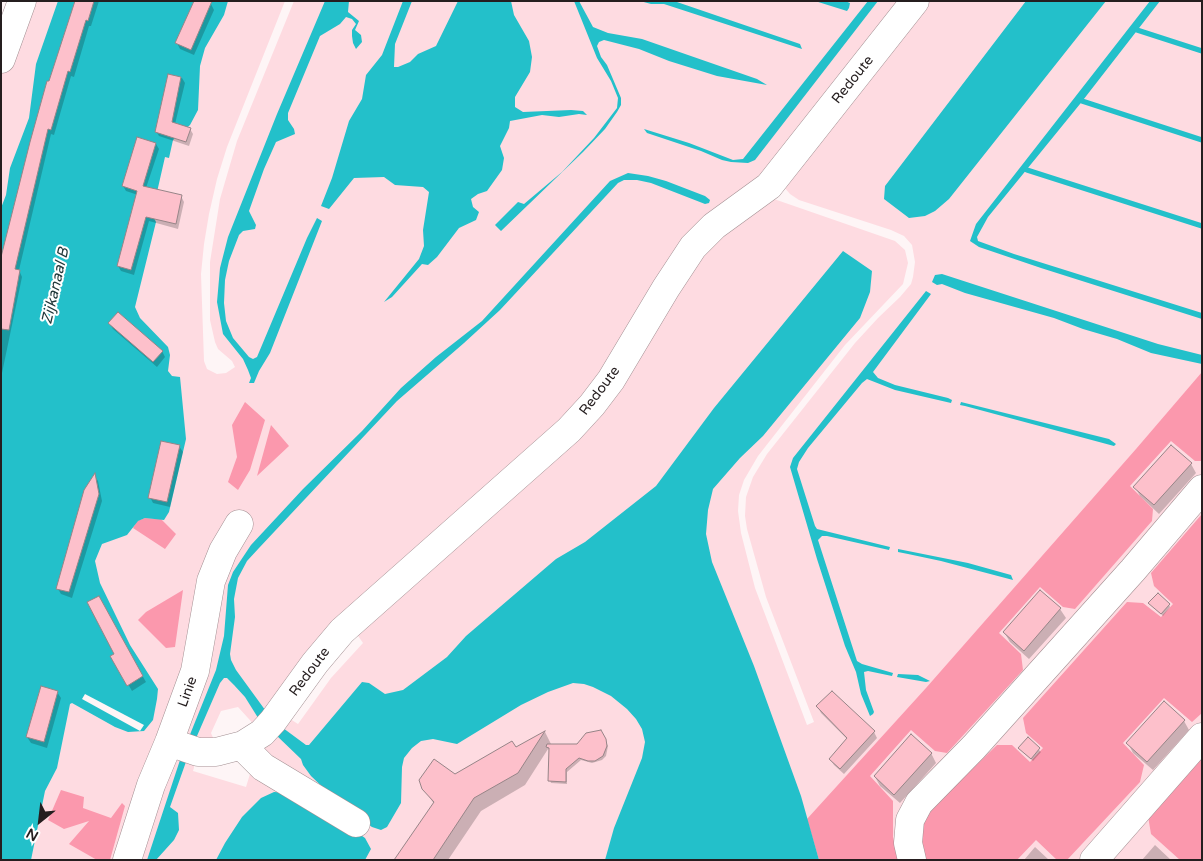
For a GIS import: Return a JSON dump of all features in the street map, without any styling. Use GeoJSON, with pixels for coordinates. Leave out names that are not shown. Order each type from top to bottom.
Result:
{"type":"FeatureCollection","features":[{"type":"Feature","properties":{"kind":"street"},"geometry":{"type":"LineString","coordinates":[[1,59],[22,1]]}},
{"type":"Feature","properties":{"kind":"street","name":"Redoute"},"geometry":{"type":"LineString","coordinates":[[169,742],[198,752],[208,752],[225,750],[243,744],[262,733],[273,721],[315,663],[348,625],[526,469],[581,417],[611,380],[666,288],[693,248],[714,226],[768,186],[915,1]]}},
{"type":"Feature","properties":{"kind":"street"},"geometry":{"type":"LineString","coordinates":[[912,860],[908,843],[910,820],[919,803],[986,733],[1133,570],[1202,489]]}},
{"type":"Feature","properties":{"kind":"street","name":"Linie"},"geometry":{"type":"LineString","coordinates":[[127,860],[151,785],[195,671],[211,581],[222,551],[239,524]]}},
{"type":"Feature","properties":{"kind":"street"},"geometry":{"type":"LineString","coordinates":[[1094,860],[1202,737]]}},
{"type":"Feature","properties":{"kind":"street"},"geometry":{"type":"LineString","coordinates":[[243,744],[263,767],[356,823]]}},
{"type":"Feature","properties":{"kind":"shaded area"},"geometry":{"type":"Polygon","coordinates":[[[27,1],[285,1],[227,147],[209,214],[201,274],[204,361],[207,369],[217,374],[226,373],[235,367],[232,361],[218,349],[210,320],[210,262],[220,199],[237,141],[294,1],[910,1],[862,61],[734,205],[607,379],[258,729],[238,707],[221,711],[211,733],[217,747],[183,739],[199,620],[121,860],[1,860],[1,73],[27,1]]]}},
{"type":"Feature","properties":{"kind":"shaded area"},"geometry":{"type":"Polygon","coordinates":[[[922,1],[1202,1],[1202,860],[131,860],[166,759],[197,757],[193,771],[246,787],[250,774],[265,753],[264,743],[284,715],[298,724],[331,678],[363,643],[352,627],[570,435],[687,266],[771,198],[895,241],[905,250],[908,263],[903,284],[845,345],[758,456],[744,480],[739,495],[738,511],[741,533],[755,588],[807,725],[814,722],[766,597],[747,529],[745,516],[746,497],[753,477],[767,454],[855,343],[911,284],[915,262],[912,245],[904,236],[799,200],[784,187],[922,1]]]}},
{"type":"Feature","properties":{"kind":"shaded area"},"geometry":{"type":"Polygon","coordinates":[[[1202,372],[1202,461],[1195,461],[1171,441],[1130,486],[1153,509],[1152,521],[1075,609],[1063,607],[1040,587],[999,633],[1021,654],[1023,670],[947,753],[935,751],[911,730],[870,776],[893,801],[893,837],[898,860],[819,860],[807,819],[926,688],[1202,372]]]}},
{"type":"Feature","properties":{"kind":"shaded area"},"geometry":{"type":"Polygon","coordinates":[[[245,402],[265,420],[250,470],[238,490],[228,482],[237,457],[232,425],[245,402]]]}},
{"type":"Feature","properties":{"kind":"shaded area"},"geometry":{"type":"Polygon","coordinates":[[[271,425],[289,446],[257,476],[271,425]]]}},
{"type":"Feature","properties":{"kind":"shaded area"},"geometry":{"type":"Polygon","coordinates":[[[1202,514],[1202,713],[1192,722],[1164,698],[1123,743],[1144,765],[1140,782],[1067,860],[1057,860],[1036,840],[1017,860],[922,860],[920,828],[929,811],[997,745],[1012,745],[1030,762],[1043,748],[1026,733],[1023,718],[1127,602],[1143,603],[1161,617],[1173,604],[1154,586],[1151,573],[1202,514]]]}},
{"type":"Feature","properties":{"kind":"shaded area"},"geometry":{"type":"Polygon","coordinates":[[[145,518],[161,519],[176,534],[165,549],[133,528],[137,521],[145,518]]]}},
{"type":"Feature","properties":{"kind":"shaded area"},"geometry":{"type":"Polygon","coordinates":[[[183,590],[175,647],[166,648],[138,620],[146,612],[183,590]]]}},
{"type":"Feature","properties":{"kind":"shaded area"},"geometry":{"type":"Polygon","coordinates":[[[1202,757],[1202,860],[1180,860],[1151,834],[1148,816],[1202,757]]]}},
{"type":"Feature","properties":{"kind":"shaded area"},"geometry":{"type":"Polygon","coordinates":[[[61,790],[84,797],[83,808],[111,818],[122,803],[125,806],[110,860],[97,860],[69,844],[89,821],[64,829],[48,820],[61,790]]]}},
{"type":"Feature","properties":{"kind":"water","name":"Zijkanaal B"},"geometry":{"type":"Polygon","coordinates":[[[58,1],[228,1],[224,15],[205,48],[200,66],[198,110],[190,125],[173,140],[169,158],[165,157],[152,214],[156,222],[135,307],[140,318],[168,347],[170,355],[168,371],[172,376],[180,377],[186,439],[169,512],[164,520],[145,518],[138,521],[127,535],[102,544],[95,561],[100,583],[130,645],[158,689],[153,720],[144,731],[128,732],[115,727],[72,703],[70,704],[57,768],[45,791],[31,860],[1,860],[1,208],[6,195],[10,168],[29,118],[36,64],[58,1]]]}},
{"type":"Feature","properties":{"kind":"water"},"geometry":{"type":"Polygon","coordinates":[[[325,1],[349,1],[348,12],[359,21],[355,30],[361,35],[362,42],[356,49],[353,43],[352,30],[356,24],[352,19],[346,17],[340,24],[320,36],[288,113],[288,120],[295,134],[276,142],[249,211],[256,225],[255,229],[243,231],[239,235],[229,261],[225,280],[224,303],[226,321],[233,338],[249,357],[253,359],[257,357],[317,218],[322,221],[270,353],[254,383],[249,383],[251,378],[243,359],[223,334],[217,302],[220,268],[228,237],[325,1]]]}},
{"type":"Feature","properties":{"kind":"water"},"geometry":{"type":"Polygon","coordinates":[[[403,1],[412,1],[395,44],[394,67],[410,62],[418,54],[436,46],[458,1],[511,1],[514,15],[529,41],[532,57],[530,72],[515,97],[515,107],[523,112],[571,110],[583,111],[587,115],[579,114],[559,117],[542,115],[510,121],[509,128],[500,146],[504,158],[502,170],[487,191],[471,199],[473,207],[479,212],[476,220],[459,228],[437,257],[428,265],[422,264],[392,297],[384,302],[419,259],[424,246],[423,230],[429,192],[423,187],[395,185],[384,177],[354,178],[329,209],[321,206],[332,178],[349,121],[362,99],[366,75],[382,55],[403,1]]]}},
{"type":"Feature","properties":{"kind":"water"},"geometry":{"type":"Polygon","coordinates":[[[574,1],[579,1],[593,27],[608,33],[642,39],[757,79],[767,85],[717,76],[669,61],[639,49],[604,40],[599,42],[597,46],[621,98],[621,105],[605,129],[583,152],[501,231],[495,225],[518,202],[524,204],[562,172],[594,138],[617,108],[618,98],[611,81],[597,58],[574,1]]]}},
{"type":"Feature","properties":{"kind":"water"},"geometry":{"type":"Polygon","coordinates":[[[640,1],[674,1],[800,44],[802,49],[664,4],[651,4],[640,1]]]}},
{"type":"Feature","properties":{"kind":"water"},"geometry":{"type":"Polygon","coordinates":[[[815,1],[845,1],[850,3],[847,11],[815,1]]]}},
{"type":"Feature","properties":{"kind":"water"},"geometry":{"type":"Polygon","coordinates":[[[868,1],[878,1],[755,160],[748,163],[722,160],[647,133],[644,129],[689,143],[733,160],[743,159],[868,1]]]}},
{"type":"Feature","properties":{"kind":"water"},"geometry":{"type":"Polygon","coordinates":[[[1026,1],[1106,1],[949,199],[935,211],[925,216],[909,218],[884,199],[885,186],[1026,1]]]}},
{"type":"Feature","properties":{"kind":"water"},"geometry":{"type":"Polygon","coordinates":[[[1150,1],[1160,1],[1080,104],[988,217],[977,237],[978,241],[1014,254],[1202,313],[1202,319],[1041,268],[979,247],[970,241],[976,224],[1150,1]]]}},
{"type":"Feature","properties":{"kind":"water"},"geometry":{"type":"Polygon","coordinates":[[[628,173],[666,181],[705,196],[710,200],[709,203],[705,204],[651,183],[624,180],[618,183],[500,310],[397,401],[247,561],[238,578],[234,599],[235,617],[230,654],[231,660],[236,670],[268,714],[260,721],[245,697],[227,678],[224,678],[220,683],[195,740],[189,737],[216,670],[224,636],[228,585],[233,572],[251,545],[303,489],[362,431],[401,388],[436,357],[482,321],[610,181],[628,173]]]}},
{"type":"Feature","properties":{"kind":"water"},"geometry":{"type":"Polygon","coordinates":[[[843,251],[872,271],[870,292],[860,318],[763,436],[740,458],[713,489],[708,510],[706,534],[712,562],[754,666],[801,796],[819,860],[605,860],[614,828],[642,758],[645,742],[642,729],[627,709],[611,696],[593,687],[573,683],[521,705],[457,744],[433,739],[421,741],[412,748],[404,758],[402,767],[401,803],[387,827],[381,830],[372,827],[359,818],[352,829],[365,838],[371,849],[365,860],[216,860],[242,817],[261,798],[274,792],[332,796],[311,776],[301,759],[275,734],[283,728],[306,745],[309,745],[362,682],[369,683],[385,694],[403,690],[447,657],[466,636],[556,559],[585,542],[656,486],[714,408],[843,251]]]}},
{"type":"Feature","properties":{"kind":"water"},"geometry":{"type":"Polygon","coordinates":[[[942,274],[1158,344],[1202,355],[1202,364],[1151,353],[1117,339],[1054,318],[932,282],[935,275],[942,274]]]}},
{"type":"Feature","properties":{"kind":"water"},"geometry":{"type":"Polygon","coordinates":[[[926,291],[931,294],[873,372],[878,378],[895,385],[948,398],[952,400],[951,403],[895,390],[867,379],[808,448],[797,469],[817,529],[890,547],[889,550],[827,536],[822,536],[818,540],[857,661],[893,673],[892,676],[868,671],[864,672],[866,690],[874,712],[870,716],[817,559],[790,467],[793,458],[926,291]]]}},
{"type":"Feature","properties":{"kind":"water"},"geometry":{"type":"Polygon","coordinates":[[[961,402],[1109,439],[1116,444],[1114,446],[960,405],[961,402]]]}},
{"type":"Feature","properties":{"kind":"water"},"geometry":{"type":"Polygon","coordinates":[[[898,549],[968,563],[1011,575],[1013,580],[898,552],[898,549]]]}},
{"type":"Feature","properties":{"kind":"water"},"geometry":{"type":"Polygon","coordinates":[[[898,674],[918,675],[930,681],[897,677],[898,674]]]}},
{"type":"Feature","properties":{"kind":"water"},"geometry":{"type":"Polygon","coordinates":[[[181,757],[187,759],[170,807],[178,813],[179,830],[174,840],[156,860],[147,860],[181,757]]]}},
{"type":"Feature","properties":{"kind":"pier"},"geometry":{"type":"Polygon","coordinates":[[[85,694],[144,725],[140,731],[82,699],[85,694]]]}},
{"type":"Feature","properties":{"kind":"building"},"geometry":{"type":"Polygon","coordinates":[[[75,1],[94,1],[70,72],[68,71],[51,130],[48,129],[15,269],[20,270],[9,330],[1,329],[1,257],[47,81],[49,81],[75,1]]]}},
{"type":"Feature","properties":{"kind":"building"},"geometry":{"type":"Polygon","coordinates":[[[194,1],[212,1],[191,50],[175,43],[194,1]]]}},
{"type":"Feature","properties":{"kind":"building"},"geometry":{"type":"Polygon","coordinates":[[[168,74],[181,77],[172,122],[191,128],[186,142],[155,132],[168,74]]]}},
{"type":"Feature","properties":{"kind":"building"},"geometry":{"type":"Polygon","coordinates":[[[137,137],[156,143],[143,186],[182,195],[176,224],[146,217],[131,270],[117,266],[137,191],[122,186],[137,137]]]}},
{"type":"Feature","properties":{"kind":"building"},"geometry":{"type":"Polygon","coordinates":[[[118,312],[163,351],[153,362],[108,323],[118,312]]]}},
{"type":"Feature","properties":{"kind":"building"},"geometry":{"type":"Polygon","coordinates":[[[161,441],[180,445],[167,502],[148,498],[161,441]]]}},
{"type":"Feature","properties":{"kind":"building"},"geometry":{"type":"Polygon","coordinates":[[[1171,445],[1192,463],[1154,505],[1133,487],[1171,445]]]}},
{"type":"Feature","properties":{"kind":"building"},"geometry":{"type":"Polygon","coordinates":[[[95,473],[99,494],[69,592],[56,589],[84,490],[95,473]]]}},
{"type":"Feature","properties":{"kind":"building"},"geometry":{"type":"Polygon","coordinates":[[[1040,590],[1061,608],[1024,651],[1003,632],[1040,590]]]}},
{"type":"Feature","properties":{"kind":"building"},"geometry":{"type":"Polygon","coordinates":[[[1158,593],[1170,604],[1161,614],[1148,603],[1158,593]]]}},
{"type":"Feature","properties":{"kind":"building"},"geometry":{"type":"Polygon","coordinates":[[[99,596],[143,676],[127,686],[110,656],[114,654],[87,602],[99,596]]]}},
{"type":"Feature","properties":{"kind":"building"},"geometry":{"type":"Polygon","coordinates":[[[41,686],[58,691],[44,742],[26,737],[41,686]]]}},
{"type":"Feature","properties":{"kind":"building"},"geometry":{"type":"Polygon","coordinates":[[[832,691],[875,731],[840,769],[829,759],[847,738],[816,706],[832,691]]]}},
{"type":"Feature","properties":{"kind":"building"},"geometry":{"type":"Polygon","coordinates":[[[1164,701],[1185,720],[1147,762],[1126,743],[1164,701]]]}},
{"type":"Feature","properties":{"kind":"building"},"geometry":{"type":"Polygon","coordinates":[[[601,730],[606,739],[607,746],[603,756],[595,761],[579,758],[566,769],[566,782],[548,781],[549,748],[546,747],[547,744],[577,744],[586,733],[601,730]]]}},
{"type":"Feature","properties":{"kind":"building"},"geometry":{"type":"Polygon","coordinates":[[[545,731],[518,773],[474,798],[433,860],[394,860],[434,802],[422,789],[419,780],[434,759],[455,774],[512,741],[516,747],[545,731]]]}},
{"type":"Feature","properties":{"kind":"building"},"geometry":{"type":"Polygon","coordinates":[[[911,734],[932,753],[894,795],[874,776],[911,734]]]}},
{"type":"Feature","properties":{"kind":"building"},"geometry":{"type":"Polygon","coordinates":[[[1028,737],[1040,748],[1031,759],[1018,748],[1028,737]]]}},
{"type":"Feature","properties":{"kind":"waterway"},"geometry":{"type":"LineString","coordinates":[[1137,30],[1202,51]]}},
{"type":"Feature","properties":{"kind":"waterway"},"geometry":{"type":"LineString","coordinates":[[1082,101],[1202,140]]}},
{"type":"Feature","properties":{"kind":"waterway"},"geometry":{"type":"LineString","coordinates":[[1027,170],[1202,226]]}}]}
